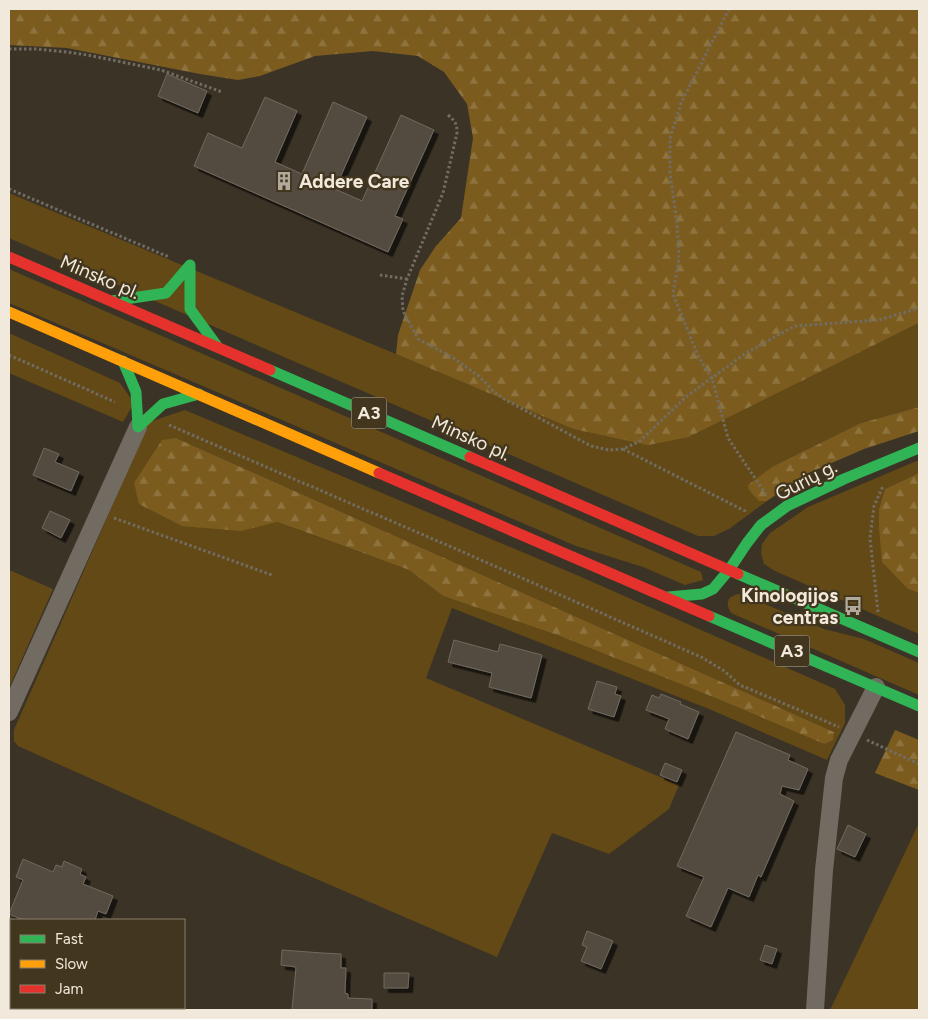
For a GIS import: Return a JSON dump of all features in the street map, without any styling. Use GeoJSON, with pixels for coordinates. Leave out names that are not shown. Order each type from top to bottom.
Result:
{"type":"FeatureCollection","features":[{"type":"Feature","properties":{"kind":"main road","name":"Minsko pl."},"geometry":{"type":"LineString","coordinates":[[9,256],[919,652]]}},
{"type":"Feature","properties":{"kind":"main road"},"geometry":{"type":"LineString","coordinates":[[112,301],[166,293],[190,265]]}},
{"type":"Feature","properties":{"kind":"main road"},"geometry":{"type":"LineString","coordinates":[[190,265],[190,309],[218,347]]}},
{"type":"Feature","properties":{"kind":"main road","name":"A3"},"geometry":{"type":"LineString","coordinates":[[9,312],[919,706]]}},
{"type":"Feature","properties":{"kind":"main road"},"geometry":{"type":"LineString","coordinates":[[123,361],[136,392],[142,418],[163,404],[200,394]]}},
{"type":"Feature","properties":{"kind":"main road","name":"Gurių g."},"geometry":{"type":"LineString","coordinates":[[665,597],[702,594],[713,589],[761,525],[787,506],[844,479],[919,448]]}},
{"type":"Feature","properties":{"kind":"street"},"geometry":{"type":"LineString","coordinates":[[9,712],[142,418]]}},
{"type":"Feature","properties":{"kind":"street"},"geometry":{"type":"LineString","coordinates":[[815,1010],[824,870],[834,778],[839,760],[876,687]]}},
{"type":"Feature","properties":{"kind":"path"},"geometry":{"type":"LineString","coordinates":[[729,9],[681,103],[670,139],[670,174],[677,223],[679,258],[673,294],[699,358],[712,378],[728,438],[778,513]]}},
{"type":"Feature","properties":{"kind":"path"},"geometry":{"type":"LineString","coordinates":[[9,49],[68,52],[162,70],[222,92]]}},
{"type":"Feature","properties":{"kind":"path"},"geometry":{"type":"LineString","coordinates":[[448,115],[457,125],[443,193],[407,279],[402,296],[404,311],[418,339],[455,359],[480,377],[493,391],[504,399],[591,446],[609,450],[623,448],[640,441],[687,396],[746,353],[795,326],[879,320],[919,308]]}},
{"type":"Feature","properties":{"kind":"path"},"geometry":{"type":"LineString","coordinates":[[9,189],[190,265]]}},
{"type":"Feature","properties":{"kind":"path"},"geometry":{"type":"LineString","coordinates":[[380,275],[407,279]]}},
{"type":"Feature","properties":{"kind":"path"},"geometry":{"type":"LineString","coordinates":[[9,355],[142,418],[456,549],[701,656],[723,670],[740,685],[919,764]]}},
{"type":"Feature","properties":{"kind":"path"},"geometry":{"type":"LineString","coordinates":[[623,448],[745,511],[755,532]]}},
{"type":"Feature","properties":{"kind":"path"},"geometry":{"type":"LineString","coordinates":[[878,612],[870,538],[874,506],[884,483]]}},
{"type":"Feature","properties":{"kind":"path"},"geometry":{"type":"LineString","coordinates":[[100,512],[272,575]]}},
{"type":"Feature","properties":{"kind":"shaded area"},"geometry":{"type":"Polygon","coordinates":[[[9,193],[573,429],[602,435],[689,437],[919,323],[919,407],[861,423],[759,500],[767,501],[729,529],[714,536],[698,536],[9,238],[9,193]]]}},
{"type":"Feature","properties":{"kind":"shaded area"},"geometry":{"type":"Polygon","coordinates":[[[9,269],[701,572],[703,580],[685,585],[643,567],[576,546],[9,303],[9,269]]]}},
{"type":"Feature","properties":{"kind":"shaded area"},"geometry":{"type":"Polygon","coordinates":[[[9,333],[120,383],[134,403],[123,422],[9,373],[9,333]]]}},
{"type":"Feature","properties":{"kind":"shaded area"},"geometry":{"type":"Polygon","coordinates":[[[185,410],[579,576],[835,689],[845,705],[845,723],[827,760],[709,709],[452,608],[426,678],[679,785],[669,809],[609,854],[552,833],[497,957],[277,862],[18,746],[14,741],[14,730],[149,422],[185,410]],[[176,438],[277,522],[409,570],[443,596],[557,635],[713,697],[824,744],[834,732],[176,438]]]}},
{"type":"Feature","properties":{"kind":"shaded area"},"geometry":{"type":"Polygon","coordinates":[[[919,460],[919,473],[885,489],[879,509],[908,589],[919,593],[919,634],[775,571],[764,564],[761,553],[762,544],[770,533],[808,507],[919,460]]]}},
{"type":"Feature","properties":{"kind":"shaded area"},"geometry":{"type":"Polygon","coordinates":[[[9,570],[53,589],[9,688],[9,570]]]}},
{"type":"Feature","properties":{"kind":"shaded area"},"geometry":{"type":"Polygon","coordinates":[[[738,594],[824,629],[864,639],[919,663],[919,695],[731,613],[728,601],[731,597],[738,594]]]}},
{"type":"Feature","properties":{"kind":"shaded area"},"geometry":{"type":"Polygon","coordinates":[[[919,823],[919,1010],[830,1010],[919,823]]]}},
{"type":"Feature","properties":{"kind":"green space"},"geometry":{"type":"Polygon","coordinates":[[[9,9],[919,9],[919,323],[689,437],[648,445],[573,429],[396,354],[398,335],[420,270],[436,246],[461,218],[473,138],[467,104],[444,72],[418,56],[373,51],[315,56],[260,76],[238,80],[67,48],[9,45],[9,9]]]}},
{"type":"Feature","properties":{"kind":"green space"},"geometry":{"type":"Polygon","coordinates":[[[919,407],[919,431],[864,449],[804,475],[767,501],[759,501],[749,490],[748,485],[772,467],[861,423],[919,407]]]}},
{"type":"Feature","properties":{"kind":"green space"},"geometry":{"type":"Polygon","coordinates":[[[176,438],[834,732],[833,740],[824,744],[713,697],[557,635],[443,596],[409,570],[277,522],[241,531],[182,526],[139,504],[134,483],[162,440],[176,438]]]}},
{"type":"Feature","properties":{"kind":"green space"},"geometry":{"type":"Polygon","coordinates":[[[919,473],[919,593],[908,589],[882,562],[879,509],[885,489],[919,473]]]}},
{"type":"Feature","properties":{"kind":"green space"},"geometry":{"type":"Polygon","coordinates":[[[895,730],[919,740],[919,790],[875,773],[895,730]]]}},
{"type":"Feature","properties":{"kind":"building"},"geometry":{"type":"Polygon","coordinates":[[[167,74],[207,91],[198,113],[158,96],[167,74]]]}},
{"type":"Feature","properties":{"kind":"building","name":"Addere Care"},"geometry":{"type":"Polygon","coordinates":[[[265,97],[297,111],[275,162],[302,174],[333,102],[367,117],[335,189],[362,201],[401,115],[434,130],[395,216],[403,219],[388,252],[194,166],[208,133],[242,148],[265,97]]]}},
{"type":"Feature","properties":{"kind":"building"},"geometry":{"type":"Polygon","coordinates":[[[44,448],[59,454],[55,462],[79,472],[71,491],[33,475],[44,448]]]}},
{"type":"Feature","properties":{"kind":"building"},"geometry":{"type":"Polygon","coordinates":[[[50,511],[70,520],[61,538],[42,528],[50,511]]]}},
{"type":"Feature","properties":{"kind":"building"},"geometry":{"type":"Polygon","coordinates":[[[454,640],[498,652],[500,644],[542,655],[531,698],[489,687],[492,673],[448,662],[454,640]]]}},
{"type":"Feature","properties":{"kind":"building"},"geometry":{"type":"Polygon","coordinates":[[[597,681],[617,687],[615,694],[621,696],[614,717],[588,709],[597,681]]]}},
{"type":"Feature","properties":{"kind":"building"},"geometry":{"type":"Polygon","coordinates":[[[661,694],[699,712],[688,739],[665,729],[669,719],[646,710],[652,695],[659,698],[661,694]]]}},
{"type":"Feature","properties":{"kind":"building"},"geometry":{"type":"Polygon","coordinates":[[[736,732],[790,755],[788,760],[808,769],[799,790],[782,786],[780,794],[794,801],[761,877],[758,875],[749,897],[728,888],[711,927],[686,916],[704,877],[677,866],[736,732]]]}},
{"type":"Feature","properties":{"kind":"building"},"geometry":{"type":"Polygon","coordinates":[[[665,763],[682,770],[677,782],[660,775],[665,763]]]}},
{"type":"Feature","properties":{"kind":"building"},"geometry":{"type":"Polygon","coordinates":[[[848,825],[866,834],[855,857],[837,849],[848,825]]]}},
{"type":"Feature","properties":{"kind":"building"},"geometry":{"type":"Polygon","coordinates":[[[23,859],[53,872],[56,865],[62,867],[64,861],[82,869],[80,874],[86,877],[83,884],[113,896],[106,914],[98,911],[95,919],[21,919],[9,914],[23,880],[16,877],[23,859]]]}},
{"type":"Feature","properties":{"kind":"building"},"geometry":{"type":"Polygon","coordinates":[[[587,931],[613,941],[601,969],[581,961],[587,947],[582,945],[587,931]]]}},
{"type":"Feature","properties":{"kind":"building"},"geometry":{"type":"Polygon","coordinates":[[[765,945],[777,949],[772,964],[760,960],[765,945]]]}},
{"type":"Feature","properties":{"kind":"building"},"geometry":{"type":"Polygon","coordinates":[[[282,950],[341,954],[341,968],[346,968],[345,993],[348,994],[348,998],[372,999],[372,1010],[292,1010],[296,967],[281,965],[282,950]]]}},
{"type":"Feature","properties":{"kind":"building"},"geometry":{"type":"Polygon","coordinates":[[[384,973],[409,973],[408,988],[384,988],[384,973]]]}},
{"type":"Feature","properties":{"kind":"traffic: fast"},"geometry":{"type":"LineString","coordinates":[[112,301],[166,293],[190,265],[190,309],[217,346]]}},
{"type":"Feature","properties":{"kind":"traffic: fast"},"geometry":{"type":"LineString","coordinates":[[123,361],[136,392],[138,427],[163,404],[199,394]]}},
{"type":"Feature","properties":{"kind":"traffic: fast"},"geometry":{"type":"LineString","coordinates":[[270,370],[470,457]]}},
{"type":"Feature","properties":{"kind":"traffic: fast"},"geometry":{"type":"LineString","coordinates":[[729,570],[761,525],[787,506],[844,479],[919,448]]}},
{"type":"Feature","properties":{"kind":"traffic: fast"},"geometry":{"type":"LineString","coordinates":[[668,597],[702,594],[713,589],[729,570]]}},
{"type":"Feature","properties":{"kind":"traffic: fast"},"geometry":{"type":"LineString","coordinates":[[738,574],[919,652]]}},
{"type":"Feature","properties":{"kind":"traffic: fast"},"geometry":{"type":"LineString","coordinates":[[709,616],[919,706]]}},
{"type":"Feature","properties":{"kind":"traffic: slow"},"geometry":{"type":"LineString","coordinates":[[9,312],[379,473]]}},
{"type":"Feature","properties":{"kind":"traffic: jam"},"geometry":{"type":"LineString","coordinates":[[9,257],[270,370]]}},
{"type":"Feature","properties":{"kind":"traffic: jam"},"geometry":{"type":"LineString","coordinates":[[470,457],[738,574]]}},
{"type":"Feature","properties":{"kind":"traffic: jam"},"geometry":{"type":"LineString","coordinates":[[379,473],[709,616]]}},
{"type":"Feature","properties":{"kind":"place","name":"Addere Care"},"geometry":{"type":"Point","coordinates":[284,181]}},
{"type":"Feature","properties":{"kind":"place","name":"Kinologijos centras"},"geometry":{"type":"Point","coordinates":[853,606]}}]}
